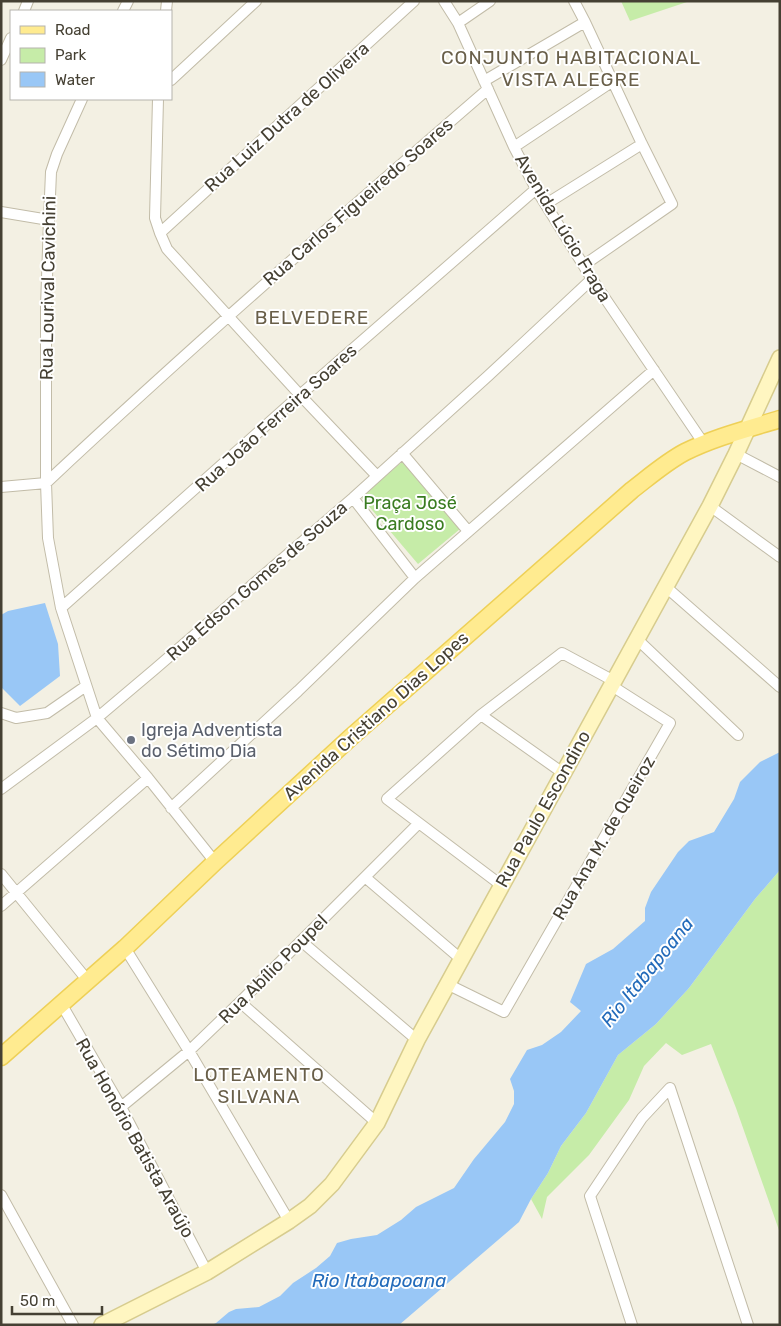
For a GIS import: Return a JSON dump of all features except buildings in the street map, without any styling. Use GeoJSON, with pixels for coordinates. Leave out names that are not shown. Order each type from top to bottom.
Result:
{"type":"FeatureCollection","features":[{"type":"Feature","properties":{"kind":"main road","name":"Rua Paulo Escondino"},"geometry":{"type":"LineString","coordinates":[[102,1325],[207,1272],[310,1206],[332,1184],[378,1123],[417,1040],[710,506],[780,358]]}},
{"type":"Feature","properties":{"kind":"main road","name":"Avenida Cristiano Dias Lopes"},"geometry":{"type":"LineString","coordinates":[[1,1057],[125,948],[215,862],[357,732],[632,490],[673,459],[704,444],[780,419]]}},
{"type":"Feature","properties":{"kind":"street"},"geometry":{"type":"LineString","coordinates":[[172,79],[256,1]]}},
{"type":"Feature","properties":{"kind":"street","name":"Rua Luiz Dutra de Oliveira"},"geometry":{"type":"LineString","coordinates":[[160,233],[414,1]]}},
{"type":"Feature","properties":{"kind":"street","name":"Avenida Lúcio Fraga"},"geometry":{"type":"LineString","coordinates":[[444,1],[458,23],[514,147],[536,189],[592,279],[704,444]]}},
{"type":"Feature","properties":{"kind":"street"},"geometry":{"type":"LineString","coordinates":[[458,23],[490,1]]}},
{"type":"Feature","properties":{"kind":"street"},"geometry":{"type":"LineString","coordinates":[[574,1],[672,204],[584,265]]}},
{"type":"Feature","properties":{"kind":"street","name":"Rua Carlos Figueiredo Soares"},"geometry":{"type":"LineString","coordinates":[[46,483],[143,392],[486,85],[585,22]]}},
{"type":"Feature","properties":{"kind":"street"},"geometry":{"type":"LineString","coordinates":[[1,60],[10,40]]}},
{"type":"Feature","properties":{"kind":"street"},"geometry":{"type":"LineString","coordinates":[[514,147],[613,81]]}},
{"type":"Feature","properties":{"kind":"street","name":"Rua Lourival Cavichini"},"geometry":{"type":"LineString","coordinates":[[82,100],[57,154],[51,172],[46,307],[46,483],[48,538],[61,608],[97,718]]}},
{"type":"Feature","properties":{"kind":"street"},"geometry":{"type":"LineString","coordinates":[[158,100],[156,218],[167,249],[300,395],[377,476]]}},
{"type":"Feature","properties":{"kind":"street"},"geometry":{"type":"LineString","coordinates":[[546,204],[642,144]]}},
{"type":"Feature","properties":{"kind":"street","name":"Rua João Ferreira Soares"},"geometry":{"type":"LineString","coordinates":[[61,608],[300,395],[536,189]]}},
{"type":"Feature","properties":{"kind":"street"},"geometry":{"type":"LineString","coordinates":[[1,212],[49,220]]}},
{"type":"Feature","properties":{"kind":"street","name":"Rua Edson Gomes de Souza"},"geometry":{"type":"LineString","coordinates":[[1,789],[97,718],[353,498],[592,279]]}},
{"type":"Feature","properties":{"kind":"street"},"geometry":{"type":"LineString","coordinates":[[171,808],[292,697],[415,578],[654,370]]}},
{"type":"Feature","properties":{"kind":"street"},"geometry":{"type":"LineString","coordinates":[[402,453],[468,531]]}},
{"type":"Feature","properties":{"kind":"street"},"geometry":{"type":"LineString","coordinates":[[736,454],[780,478]]}},
{"type":"Feature","properties":{"kind":"street"},"geometry":{"type":"LineString","coordinates":[[1,487],[46,483]]}},
{"type":"Feature","properties":{"kind":"street"},"geometry":{"type":"LineString","coordinates":[[353,498],[415,578]]}},
{"type":"Feature","properties":{"kind":"street"},"geometry":{"type":"LineString","coordinates":[[710,506],[780,557]]}},
{"type":"Feature","properties":{"kind":"street"},"geometry":{"type":"LineString","coordinates":[[666,587],[780,687]]}},
{"type":"Feature","properties":{"kind":"street"},"geometry":{"type":"LineString","coordinates":[[637,639],[738,735]]}},
{"type":"Feature","properties":{"kind":"street"},"geometry":{"type":"LineString","coordinates":[[501,885],[387,799],[481,715],[562,653],[613,684]]}},
{"type":"Feature","properties":{"kind":"street","name":"Rua Ana M. de Queiroz"},"geometry":{"type":"LineString","coordinates":[[449,984],[504,1012],[670,723],[613,684]]}},
{"type":"Feature","properties":{"kind":"street"},"geometry":{"type":"LineString","coordinates":[[1,713],[16,718],[48,713],[86,686]]}},
{"type":"Feature","properties":{"kind":"street"},"geometry":{"type":"LineString","coordinates":[[481,715],[563,773]]}},
{"type":"Feature","properties":{"kind":"street"},"geometry":{"type":"LineString","coordinates":[[97,718],[215,862]]}},
{"type":"Feature","properties":{"kind":"street"},"geometry":{"type":"LineString","coordinates":[[1,906],[148,778]]}},
{"type":"Feature","properties":{"kind":"street","name":"Rua Abílio Poupel"},"geometry":{"type":"LineString","coordinates":[[121,1107],[189,1051],[366,878],[418,824]]}},
{"type":"Feature","properties":{"kind":"street"},"geometry":{"type":"LineString","coordinates":[[1,874],[88,981]]}},
{"type":"Feature","properties":{"kind":"street"},"geometry":{"type":"LineString","coordinates":[[366,878],[462,960]]}},
{"type":"Feature","properties":{"kind":"street"},"geometry":{"type":"LineString","coordinates":[[301,941],[417,1040]]}},
{"type":"Feature","properties":{"kind":"street"},"geometry":{"type":"LineString","coordinates":[[125,948],[189,1051],[289,1221]]}},
{"type":"Feature","properties":{"kind":"street"},"geometry":{"type":"LineString","coordinates":[[240,1002],[378,1123]]}},
{"type":"Feature","properties":{"kind":"street","name":"Rua Honório Batista Araújo"},"geometry":{"type":"LineString","coordinates":[[62,1005],[121,1107],[207,1272]]}},
{"type":"Feature","properties":{"kind":"street"},"geometry":{"type":"LineString","coordinates":[[632,1325],[590,1196],[642,1118],[670,1088],[748,1325]]}},
{"type":"Feature","properties":{"kind":"street"},"geometry":{"type":"LineString","coordinates":[[1,1195],[73,1325]]}},
{"type":"Feature","properties":{"kind":"green space"},"geometry":{"type":"Polygon","coordinates":[[[621,1],[690,1],[630,21],[621,1]]]}},
{"type":"Feature","properties":{"kind":"green space","name":"Praça José Cardoso"},"geometry":{"type":"Polygon","coordinates":[[[403,461],[460,529],[418,564],[361,497],[403,461]]]}},
{"type":"Feature","properties":{"kind":"green space"},"geometry":{"type":"Polygon","coordinates":[[[780,870],[780,1233],[736,1108],[711,1044],[682,1055],[666,1043],[644,1066],[629,1100],[589,1155],[547,1197],[542,1219],[531,1199],[548,1173],[561,1146],[586,1113],[618,1055],[656,1024],[689,988],[755,899],[780,870]]]}},
{"type":"Feature","properties":{"kind":"water"},"geometry":{"type":"Polygon","coordinates":[[[45,603],[58,644],[60,676],[20,706],[1,687],[1,615],[8,611],[45,603]]]}},
{"type":"Feature","properties":{"kind":"water","name":"Rio Itabapoana"},"geometry":{"type":"Polygon","coordinates":[[[780,752],[780,870],[755,899],[689,988],[656,1024],[618,1055],[586,1113],[561,1146],[548,1173],[519,1222],[399,1325],[212,1325],[236,1309],[259,1307],[280,1296],[293,1283],[330,1256],[337,1243],[377,1235],[401,1220],[416,1207],[454,1188],[474,1159],[505,1122],[514,1104],[514,1091],[510,1079],[527,1050],[542,1045],[561,1032],[581,1011],[570,1002],[586,964],[613,949],[645,921],[645,908],[651,892],[678,852],[689,841],[714,832],[734,799],[740,782],[760,762],[780,752]]]}},
{"type":"Feature","properties":{"kind":"place","name":"Igreja Adventista do Sétimo Dia"},"geometry":{"type":"Point","coordinates":[131,740]}},
{"type":"Feature","properties":{"kind":"district","name":"CONJUNTO HABITACIONAL VISTA ALEGRE"},"geometry":{"type":"Point","coordinates":[571,68]}},
{"type":"Feature","properties":{"kind":"district","name":"BELVEDERE"},"geometry":{"type":"Point","coordinates":[312,317]}},
{"type":"Feature","properties":{"kind":"district","name":"LOTEAMENTO SILVANA"},"geometry":{"type":"Point","coordinates":[259,1085]}}]}
